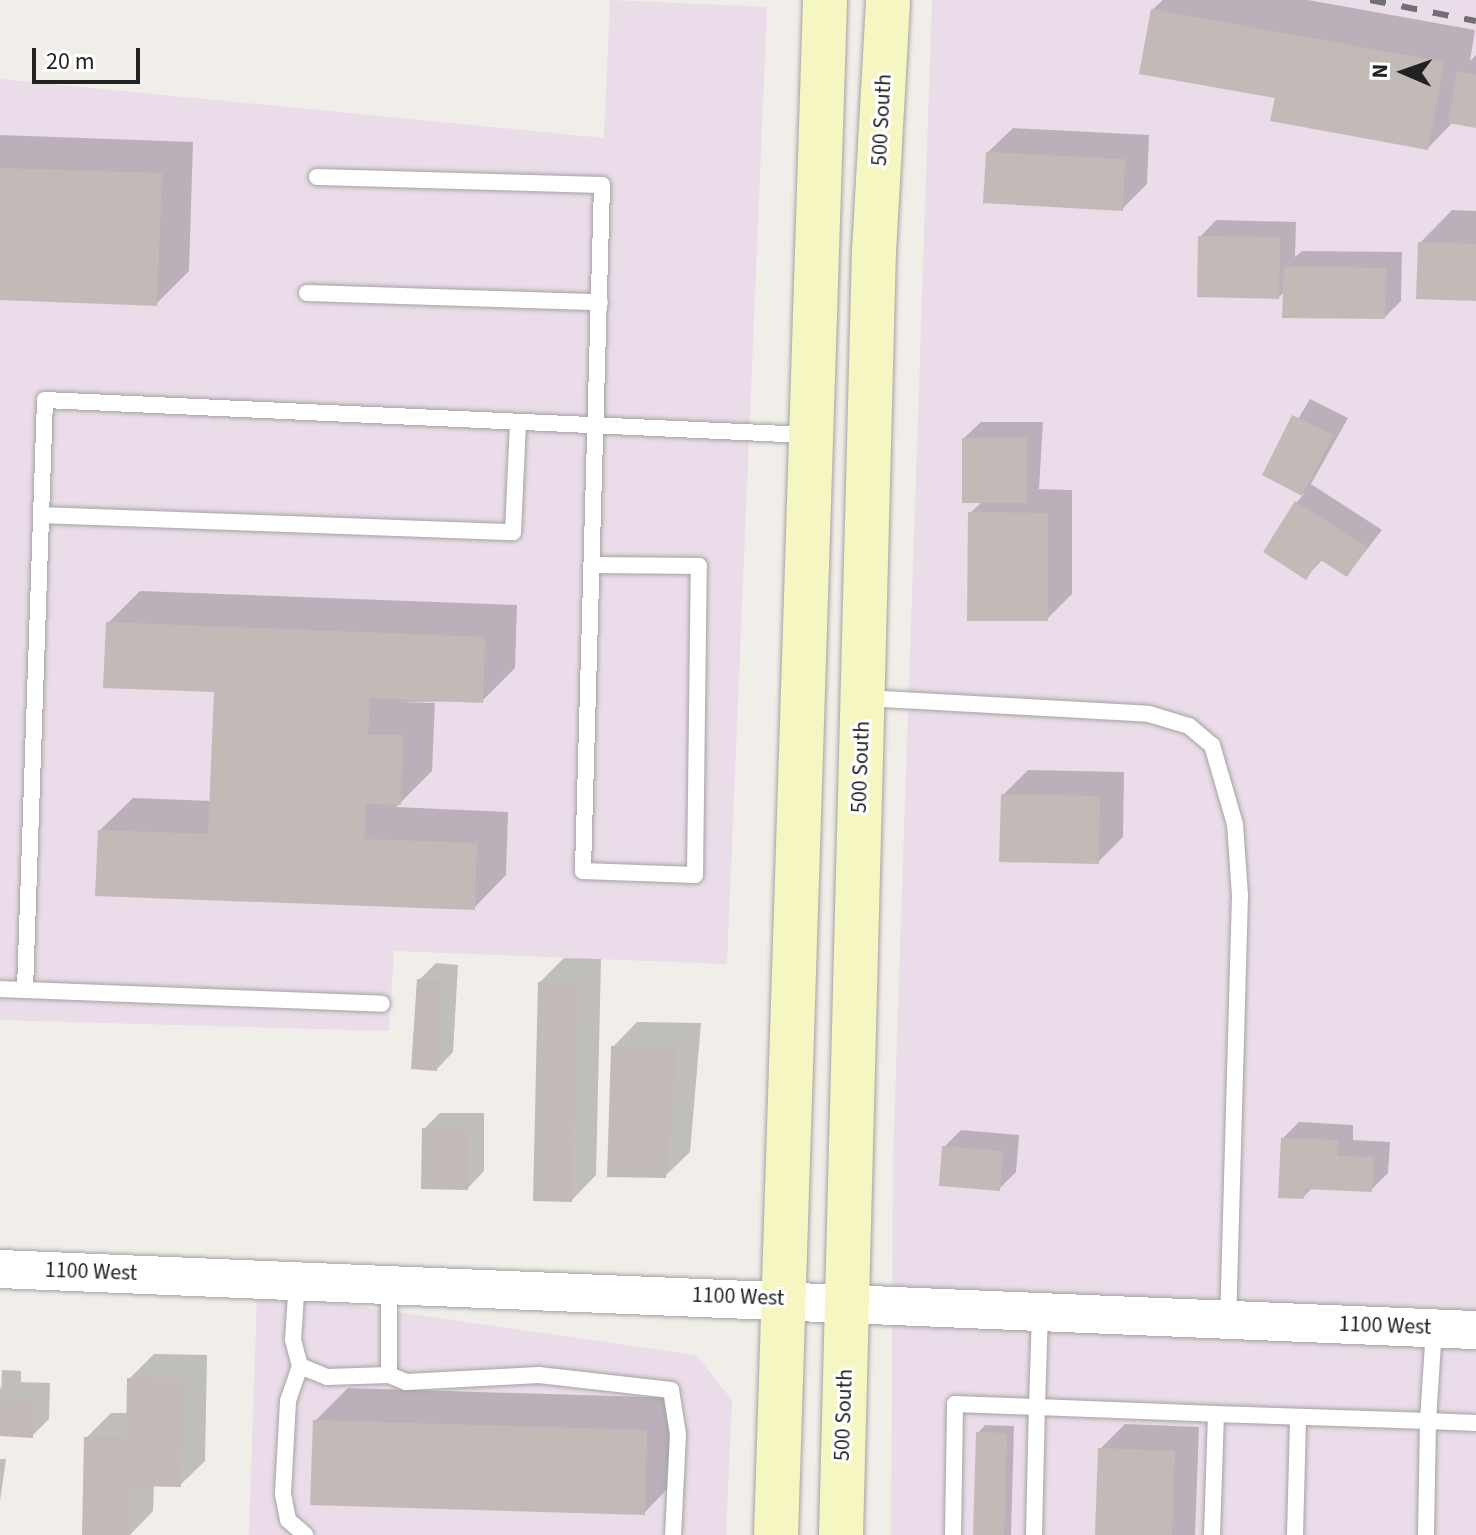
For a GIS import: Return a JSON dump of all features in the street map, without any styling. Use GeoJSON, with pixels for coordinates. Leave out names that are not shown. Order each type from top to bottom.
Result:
{"type":"FeatureCollection","features":[{"type":"Feature","properties":{"kind":"main road"},"geometry":{"type":"LineString","coordinates":[[776,1535],[807,435],[825,0]]}},
{"type":"Feature","properties":{"kind":"main road","name":"500 South"},"geometry":{"type":"LineString","coordinates":[[841,1535],[863,698],[888,0]]}},
{"type":"Feature","properties":{"kind":"street","name":"1100 West"},"geometry":{"type":"LineString","coordinates":[[0,1269],[782,1298],[1476,1330]]}},
{"type":"Feature","properties":{"kind":"lane"},"geometry":{"type":"LineString","coordinates":[[317,177],[602,185],[598,425],[593,565],[583,871],[695,875],[699,566],[593,565]]}},
{"type":"Feature","properties":{"kind":"lane"},"geometry":{"type":"LineString","coordinates":[[307,293],[600,302]]}},
{"type":"Feature","properties":{"kind":"lane"},"geometry":{"type":"LineString","coordinates":[[25,990],[45,400],[807,435]]}},
{"type":"Feature","properties":{"kind":"lane"},"geometry":{"type":"LineString","coordinates":[[41,515],[513,532],[518,422]]}},
{"type":"Feature","properties":{"kind":"lane"},"geometry":{"type":"LineString","coordinates":[[863,698],[1149,714],[1189,726],[1212,745],[1235,824],[1240,895],[1228,1319]]}},
{"type":"Feature","properties":{"kind":"lane"},"geometry":{"type":"LineString","coordinates":[[0,989],[382,1004]]}},
{"type":"Feature","properties":{"kind":"lane"},"geometry":{"type":"LineString","coordinates":[[297,1280],[293,1340],[300,1366],[288,1401],[283,1494],[288,1520],[305,1535]]}},
{"type":"Feature","properties":{"kind":"lane"},"geometry":{"type":"LineString","coordinates":[[389,1283],[389,1375]]}},
{"type":"Feature","properties":{"kind":"lane"},"geometry":{"type":"LineString","coordinates":[[1034,1535],[1040,1310]]}},
{"type":"Feature","properties":{"kind":"lane"},"geometry":{"type":"LineString","coordinates":[[1426,1535],[1428,1421],[1434,1328]]}},
{"type":"Feature","properties":{"kind":"lane"},"geometry":{"type":"LineString","coordinates":[[300,1366],[327,1377],[389,1375],[406,1382],[539,1375],[671,1390],[678,1434],[673,1535]]}},
{"type":"Feature","properties":{"kind":"lane"},"geometry":{"type":"LineString","coordinates":[[953,1535],[955,1404],[1476,1423]]}},
{"type":"Feature","properties":{"kind":"lane"},"geometry":{"type":"LineString","coordinates":[[1212,1535],[1216,1414]]}},
{"type":"Feature","properties":{"kind":"lane"},"geometry":{"type":"LineString","coordinates":[[1295,1535],[1298,1417]]}},
{"type":"Feature","properties":{"kind":"shaded area"},"geometry":{"type":"Polygon","coordinates":[[[610,0],[767,7],[727,964],[394,951],[389,1031],[0,1020],[0,79],[604,138],[610,0]]]}},
{"type":"Feature","properties":{"kind":"shaded area"},"geometry":{"type":"Polygon","coordinates":[[[932,0],[1476,0],[1476,1535],[891,1535],[893,1158],[932,0]]]}},
{"type":"Feature","properties":{"kind":"shaded area"},"geometry":{"type":"Polygon","coordinates":[[[257,1292],[696,1355],[732,1400],[726,1535],[249,1535],[257,1292]]]}},
{"type":"Feature","properties":{"kind":"building"},"geometry":{"type":"Polygon","coordinates":[[[1151,9],[1444,62],[1428,150],[1270,121],[1275,98],[1139,74],[1151,9]]]}},
{"type":"Feature","properties":{"kind":"building"},"geometry":{"type":"Polygon","coordinates":[[[1457,71],[1476,75],[1476,128],[1448,123],[1457,71]]]}},
{"type":"Feature","properties":{"kind":"building"},"geometry":{"type":"Polygon","coordinates":[[[986,152],[1125,159],[1123,211],[983,203],[986,152]]]}},
{"type":"Feature","properties":{"kind":"building"},"geometry":{"type":"Polygon","coordinates":[[[0,168],[162,173],[157,306],[0,300],[0,168]]]}},
{"type":"Feature","properties":{"kind":"building"},"geometry":{"type":"Polygon","coordinates":[[[1198,236],[1280,237],[1279,299],[1197,297],[1198,236]]]}},
{"type":"Feature","properties":{"kind":"building"},"geometry":{"type":"Polygon","coordinates":[[[1418,242],[1476,244],[1476,301],[1416,299],[1418,242]]]}},
{"type":"Feature","properties":{"kind":"building"},"geometry":{"type":"Polygon","coordinates":[[[1284,266],[1386,268],[1385,319],[1282,318],[1284,266]]]}},
{"type":"Feature","properties":{"kind":"building"},"geometry":{"type":"Polygon","coordinates":[[[1292,415],[1333,435],[1302,496],[1262,475],[1292,415]]]}},
{"type":"Feature","properties":{"kind":"building"},"geometry":{"type":"Polygon","coordinates":[[[962,438],[1027,438],[1027,503],[962,503],[962,438]]]}},
{"type":"Feature","properties":{"kind":"building"},"geometry":{"type":"Polygon","coordinates":[[[1295,501],[1367,547],[1347,577],[1319,559],[1306,580],[1263,552],[1295,501]]]}},
{"type":"Feature","properties":{"kind":"building"},"geometry":{"type":"Polygon","coordinates":[[[968,512],[1048,513],[1048,621],[967,621],[968,512]]]}},
{"type":"Feature","properties":{"kind":"building"},"geometry":{"type":"Polygon","coordinates":[[[106,622],[485,637],[483,703],[370,698],[368,734],[403,735],[401,805],[366,804],[364,839],[477,843],[475,910],[95,896],[98,830],[208,834],[214,692],[103,688],[106,622]]]}},
{"type":"Feature","properties":{"kind":"building"},"geometry":{"type":"Polygon","coordinates":[[[1001,794],[1100,796],[1099,864],[999,862],[1001,794]]]}},
{"type":"Feature","properties":{"kind":"building"},"geometry":{"type":"Polygon","coordinates":[[[417,979],[443,981],[437,1071],[411,1069],[417,979]]]}},
{"type":"Feature","properties":{"kind":"building"},"geometry":{"type":"Polygon","coordinates":[[[538,982],[577,983],[572,1202],[533,1201],[538,982]]]}},
{"type":"Feature","properties":{"kind":"building"},"geometry":{"type":"Polygon","coordinates":[[[611,1046],[677,1047],[666,1178],[607,1177],[611,1046]]]}},
{"type":"Feature","properties":{"kind":"building"},"geometry":{"type":"Polygon","coordinates":[[[422,1128],[469,1129],[468,1190],[421,1189],[422,1128]]]}},
{"type":"Feature","properties":{"kind":"building"},"geometry":{"type":"Polygon","coordinates":[[[1281,1138],[1338,1140],[1337,1156],[1374,1157],[1372,1192],[1305,1189],[1304,1199],[1278,1198],[1281,1138]]]}},
{"type":"Feature","properties":{"kind":"building"},"geometry":{"type":"Polygon","coordinates":[[[942,1146],[1003,1151],[1000,1191],[939,1186],[942,1146]]]}},
{"type":"Feature","properties":{"kind":"building"},"geometry":{"type":"Polygon","coordinates":[[[127,1378],[183,1379],[181,1487],[130,1486],[130,1535],[82,1535],[84,1437],[126,1437],[127,1378]]]}},
{"type":"Feature","properties":{"kind":"building"},"geometry":{"type":"Polygon","coordinates":[[[0,1386],[5,1398],[34,1399],[33,1438],[0,1436],[0,1386]]]}},
{"type":"Feature","properties":{"kind":"building"},"geometry":{"type":"Polygon","coordinates":[[[313,1420],[647,1430],[645,1515],[310,1505],[313,1420]]]}},
{"type":"Feature","properties":{"kind":"building"},"geometry":{"type":"Polygon","coordinates":[[[976,1432],[1007,1433],[1004,1535],[973,1535],[976,1432]]]}},
{"type":"Feature","properties":{"kind":"building"},"geometry":{"type":"Polygon","coordinates":[[[1098,1448],[1175,1451],[1172,1535],[1095,1535],[1098,1448]]]}},
{"type":"Feature","properties":{"kind":"railway"},"geometry":{"type":"LineString","coordinates":[[1370,0],[1476,21]]}}]}
